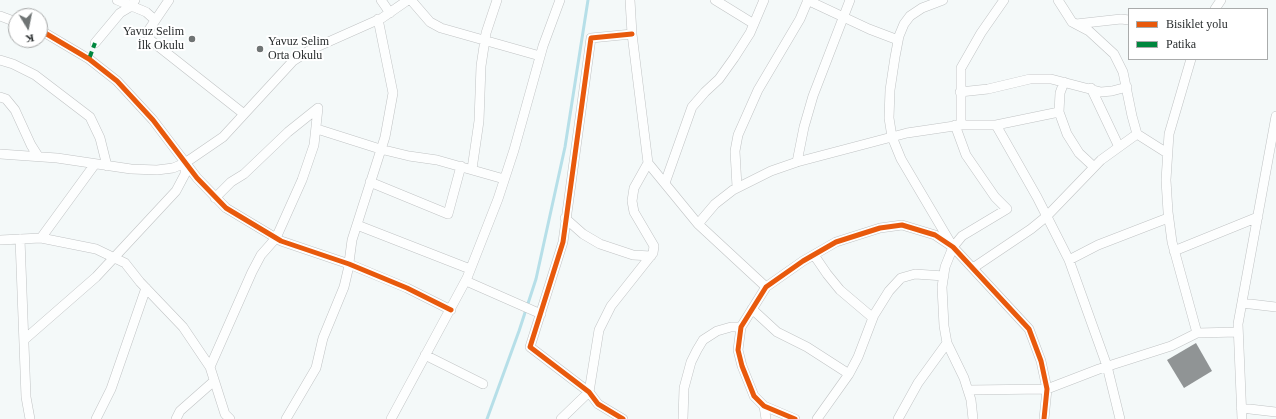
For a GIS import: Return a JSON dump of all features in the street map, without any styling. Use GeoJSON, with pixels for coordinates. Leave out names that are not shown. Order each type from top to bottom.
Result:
{"type":"FeatureCollection","features":[{"type":"Feature","properties":{"kind":"street"},"geometry":{"type":"LineString","coordinates":[[117,0],[133,4],[155,20]]}},
{"type":"Feature","properties":{"kind":"street"},"geometry":{"type":"LineString","coordinates":[[169,0],[148,31],[149,39],[244,114]]}},
{"type":"Feature","properties":{"kind":"street"},"geometry":{"type":"LineString","coordinates":[[381,0],[390,13]]}},
{"type":"Feature","properties":{"kind":"street"},"geometry":{"type":"LineString","coordinates":[[0,154],[38,156],[131,169],[157,170],[173,168],[185,163],[223,137],[293,61],[310,50],[390,13],[409,0],[430,22],[441,28],[540,56]]}},
{"type":"Feature","properties":{"kind":"street"},"geometry":{"type":"LineString","coordinates":[[472,169],[479,121],[480,74],[485,40],[497,0]]}},
{"type":"Feature","properties":{"kind":"street"},"geometry":{"type":"LineString","coordinates":[[391,419],[466,281],[504,179],[540,56],[560,0]]}},
{"type":"Feature","properties":{"kind":"street"},"geometry":{"type":"LineString","coordinates":[[630,0],[632,34],[648,163],[698,224],[766,287]]}},
{"type":"Feature","properties":{"kind":"street"},"geometry":{"type":"LineString","coordinates":[[715,0],[754,24]]}},
{"type":"Feature","properties":{"kind":"street"},"geometry":{"type":"LineString","coordinates":[[664,183],[692,107],[719,79],[746,40],[764,0]]}},
{"type":"Feature","properties":{"kind":"street"},"geometry":{"type":"LineString","coordinates":[[737,188],[735,151],[738,135],[758,90],[800,19],[808,0],[869,29],[898,40]]}},
{"type":"Feature","properties":{"kind":"street"},"geometry":{"type":"LineString","coordinates":[[797,162],[804,127],[813,96],[850,0]]}},
{"type":"Feature","properties":{"kind":"street"},"geometry":{"type":"LineString","coordinates":[[943,0],[922,8],[910,16],[904,24],[898,40],[890,90],[889,118],[892,137],[901,159],[953,247]]}},
{"type":"Feature","properties":{"kind":"street"},"geometry":{"type":"LineString","coordinates":[[972,419],[968,390],[957,362],[947,344],[942,288],[953,247],[962,236],[1007,209],[995,197],[966,155],[958,125],[961,68],[967,55],[1004,0]]}},
{"type":"Feature","properties":{"kind":"street"},"geometry":{"type":"LineString","coordinates":[[1058,0],[1072,22],[1089,31],[1114,54],[1123,72],[1137,134],[1168,153]]}},
{"type":"Feature","properties":{"kind":"street"},"geometry":{"type":"LineString","coordinates":[[95,43],[120,13],[133,4]]}},
{"type":"Feature","properties":{"kind":"street"},"geometry":{"type":"LineString","coordinates":[[286,419],[316,368],[323,338],[344,287],[357,226],[380,149],[393,93],[378,19]]}},
{"type":"Feature","properties":{"kind":"street"},"geometry":{"type":"LineString","coordinates":[[1076,24],[1121,19],[1128,20]]}},
{"type":"Feature","properties":{"kind":"street"},"geometry":{"type":"LineString","coordinates":[[623,419],[598,404],[589,392],[530,347],[537,312],[563,242],[565,218],[570,194],[591,38],[632,34]]}},
{"type":"Feature","properties":{"kind":"street"},"geometry":{"type":"LineString","coordinates":[[48,35],[89,59],[117,81],[153,120],[185,163],[215,198],[232,212],[276,238],[349,264],[407,288],[451,310]]}},
{"type":"Feature","properties":{"kind":"street"},"geometry":{"type":"LineString","coordinates":[[0,60],[13,64],[35,76],[90,117],[100,138],[106,166]]}},
{"type":"Feature","properties":{"kind":"street"},"geometry":{"type":"LineString","coordinates":[[1191,60],[1169,134],[1166,180],[1168,218],[1174,250],[1197,333]]}},
{"type":"Feature","properties":{"kind":"street"},"geometry":{"type":"LineString","coordinates":[[960,92],[988,89],[1030,79],[1050,79],[1091,88],[1101,92],[1127,87]]}},
{"type":"Feature","properties":{"kind":"street"},"geometry":{"type":"LineString","coordinates":[[1064,82],[1060,93],[1059,112],[1066,134],[1079,153],[1094,167]]}},
{"type":"Feature","properties":{"kind":"street"},"geometry":{"type":"LineString","coordinates":[[1091,88],[1119,147]]}},
{"type":"Feature","properties":{"kind":"street"},"geometry":{"type":"LineString","coordinates":[[0,97],[6,99],[15,110],[31,145],[38,156]]}},
{"type":"Feature","properties":{"kind":"street"},"geometry":{"type":"LineString","coordinates":[[210,367],[252,272],[261,256],[276,238],[302,180],[314,145],[317,129],[318,108],[288,132],[244,174],[231,182],[215,198]]}},
{"type":"Feature","properties":{"kind":"street"},"geometry":{"type":"LineString","coordinates":[[698,224],[715,204],[737,188],[771,171],[797,162],[892,137],[958,125],[996,124],[1059,112]]}},
{"type":"Feature","properties":{"kind":"street"},"geometry":{"type":"LineString","coordinates":[[1242,419],[1238,332],[1276,116]]}},
{"type":"Feature","properties":{"kind":"street"},"geometry":{"type":"LineString","coordinates":[[996,124],[1070,260],[1107,366],[1120,419]]}},
{"type":"Feature","properties":{"kind":"street"},"geometry":{"type":"LineString","coordinates":[[317,129],[380,149],[461,166],[504,179]]}},
{"type":"Feature","properties":{"kind":"street"},"geometry":{"type":"LineString","coordinates":[[973,268],[1031,229],[1047,216],[1094,167],[1137,134]]}},
{"type":"Feature","properties":{"kind":"street"},"geometry":{"type":"LineString","coordinates":[[25,339],[82,290],[116,257],[176,191],[185,174],[185,163]]}},
{"type":"Feature","properties":{"kind":"street"},"geometry":{"type":"LineString","coordinates":[[560,419],[589,392],[599,330],[611,306],[653,253],[654,246],[634,212],[632,201],[634,188],[648,163]]}},
{"type":"Feature","properties":{"kind":"street"},"geometry":{"type":"LineString","coordinates":[[41,238],[95,164]]}},
{"type":"Feature","properties":{"kind":"street"},"geometry":{"type":"LineString","coordinates":[[370,182],[448,214],[461,166]]}},
{"type":"Feature","properties":{"kind":"street"},"geometry":{"type":"LineString","coordinates":[[1174,250],[1258,217]]}},
{"type":"Feature","properties":{"kind":"street"},"geometry":{"type":"LineString","coordinates":[[565,218],[583,234],[600,244],[633,255],[651,256]]}},
{"type":"Feature","properties":{"kind":"street"},"geometry":{"type":"LineString","coordinates":[[1070,260],[1098,245],[1168,218]]}},
{"type":"Feature","properties":{"kind":"street"},"geometry":{"type":"LineString","coordinates":[[794,419],[764,406],[754,396],[742,366],[738,350],[741,327],[766,287],[814,255],[836,242],[880,228],[902,225],[935,235],[953,247],[1029,329],[1041,361],[1047,389],[1044,419]]}},
{"type":"Feature","properties":{"kind":"street"},"geometry":{"type":"LineString","coordinates":[[357,226],[470,269]]}},
{"type":"Feature","properties":{"kind":"street"},"geometry":{"type":"LineString","coordinates":[[0,240],[41,238],[96,249],[116,257],[125,263],[146,288],[183,327],[210,367],[225,414],[230,419]]}},
{"type":"Feature","properties":{"kind":"street"},"geometry":{"type":"LineString","coordinates":[[20,240],[25,339],[26,397],[30,419]]}},
{"type":"Feature","properties":{"kind":"street"},"geometry":{"type":"LineString","coordinates":[[814,255],[840,290],[872,318]]}},
{"type":"Feature","properties":{"kind":"street"},"geometry":{"type":"LineString","coordinates":[[817,419],[850,374],[858,357],[872,318],[889,291],[901,278],[915,274],[944,276]]}},
{"type":"Feature","properties":{"kind":"street"},"geometry":{"type":"LineString","coordinates":[[466,281],[537,312]]}},
{"type":"Feature","properties":{"kind":"street"},"geometry":{"type":"LineString","coordinates":[[96,419],[111,389],[146,288]]}},
{"type":"Feature","properties":{"kind":"street"},"geometry":{"type":"LineString","coordinates":[[1242,303],[1276,307]]}},
{"type":"Feature","properties":{"kind":"street"},"geometry":{"type":"LineString","coordinates":[[752,309],[777,332],[807,347],[850,374]]}},
{"type":"Feature","properties":{"kind":"street"},"geometry":{"type":"LineString","coordinates":[[683,419],[684,388],[690,362],[703,340],[717,331],[731,327],[741,327]]}},
{"type":"Feature","properties":{"kind":"street"},"geometry":{"type":"LineString","coordinates":[[968,390],[1047,389],[1107,366],[1171,346],[1197,333],[1238,332]]}},
{"type":"Feature","properties":{"kind":"street"},"geometry":{"type":"LineString","coordinates":[[898,419],[918,383],[947,344]]}},
{"type":"Feature","properties":{"kind":"street"},"geometry":{"type":"LineString","coordinates":[[425,355],[483,384]]}},
{"type":"Feature","properties":{"kind":"street"},"geometry":{"type":"LineString","coordinates":[[176,419],[180,411],[214,381]]}},
{"type":"Feature","properties":{"kind":"street"},"geometry":{"type":"LineString","coordinates":[[764,406],[766,419]]}},
{"type":"Feature","properties":{"kind":"street"},"geometry":{"type":"LineString","coordinates":[[1241,408],[1276,412]]}},
{"type":"Feature","properties":{"kind":"building"},"geometry":{"type":"Polygon","coordinates":[[[1196,343],[1212,371],[1184,388],[1167,360],[1196,343]]]}},
{"type":"Feature","properties":{"kind":"waterway"},"geometry":{"type":"LineString","coordinates":[[487,419],[536,279],[565,147],[588,0]]}},
{"type":"Feature","properties":{"kind":"marked path"},"geometry":{"type":"LineString","coordinates":[[89,59],[95,43]]}},
{"type":"Feature","properties":{"kind":"cycle path"},"geometry":{"type":"LineString","coordinates":[[623,419],[598,404],[589,392],[530,347],[563,242],[591,38],[632,34]]}},
{"type":"Feature","properties":{"kind":"cycle path"},"geometry":{"type":"LineString","coordinates":[[48,35],[89,59],[117,81],[153,120],[197,178],[226,208],[281,241],[349,264],[407,288],[451,310]]}},
{"type":"Feature","properties":{"kind":"cycle path"},"geometry":{"type":"LineString","coordinates":[[795,419],[764,406],[754,396],[742,366],[738,350],[741,327],[766,287],[803,261],[836,242],[880,228],[902,225],[935,235],[953,247],[1029,329],[1041,361],[1047,389],[1044,419]]}},
{"type":"Feature","properties":{"kind":"place","name":"Yavuz Selim İlk Okulu"},"geometry":{"type":"Point","coordinates":[192,39]}},
{"type":"Feature","properties":{"kind":"place","name":"Yavuz Selim Orta Okulu"},"geometry":{"type":"Point","coordinates":[260,49]}}]}
